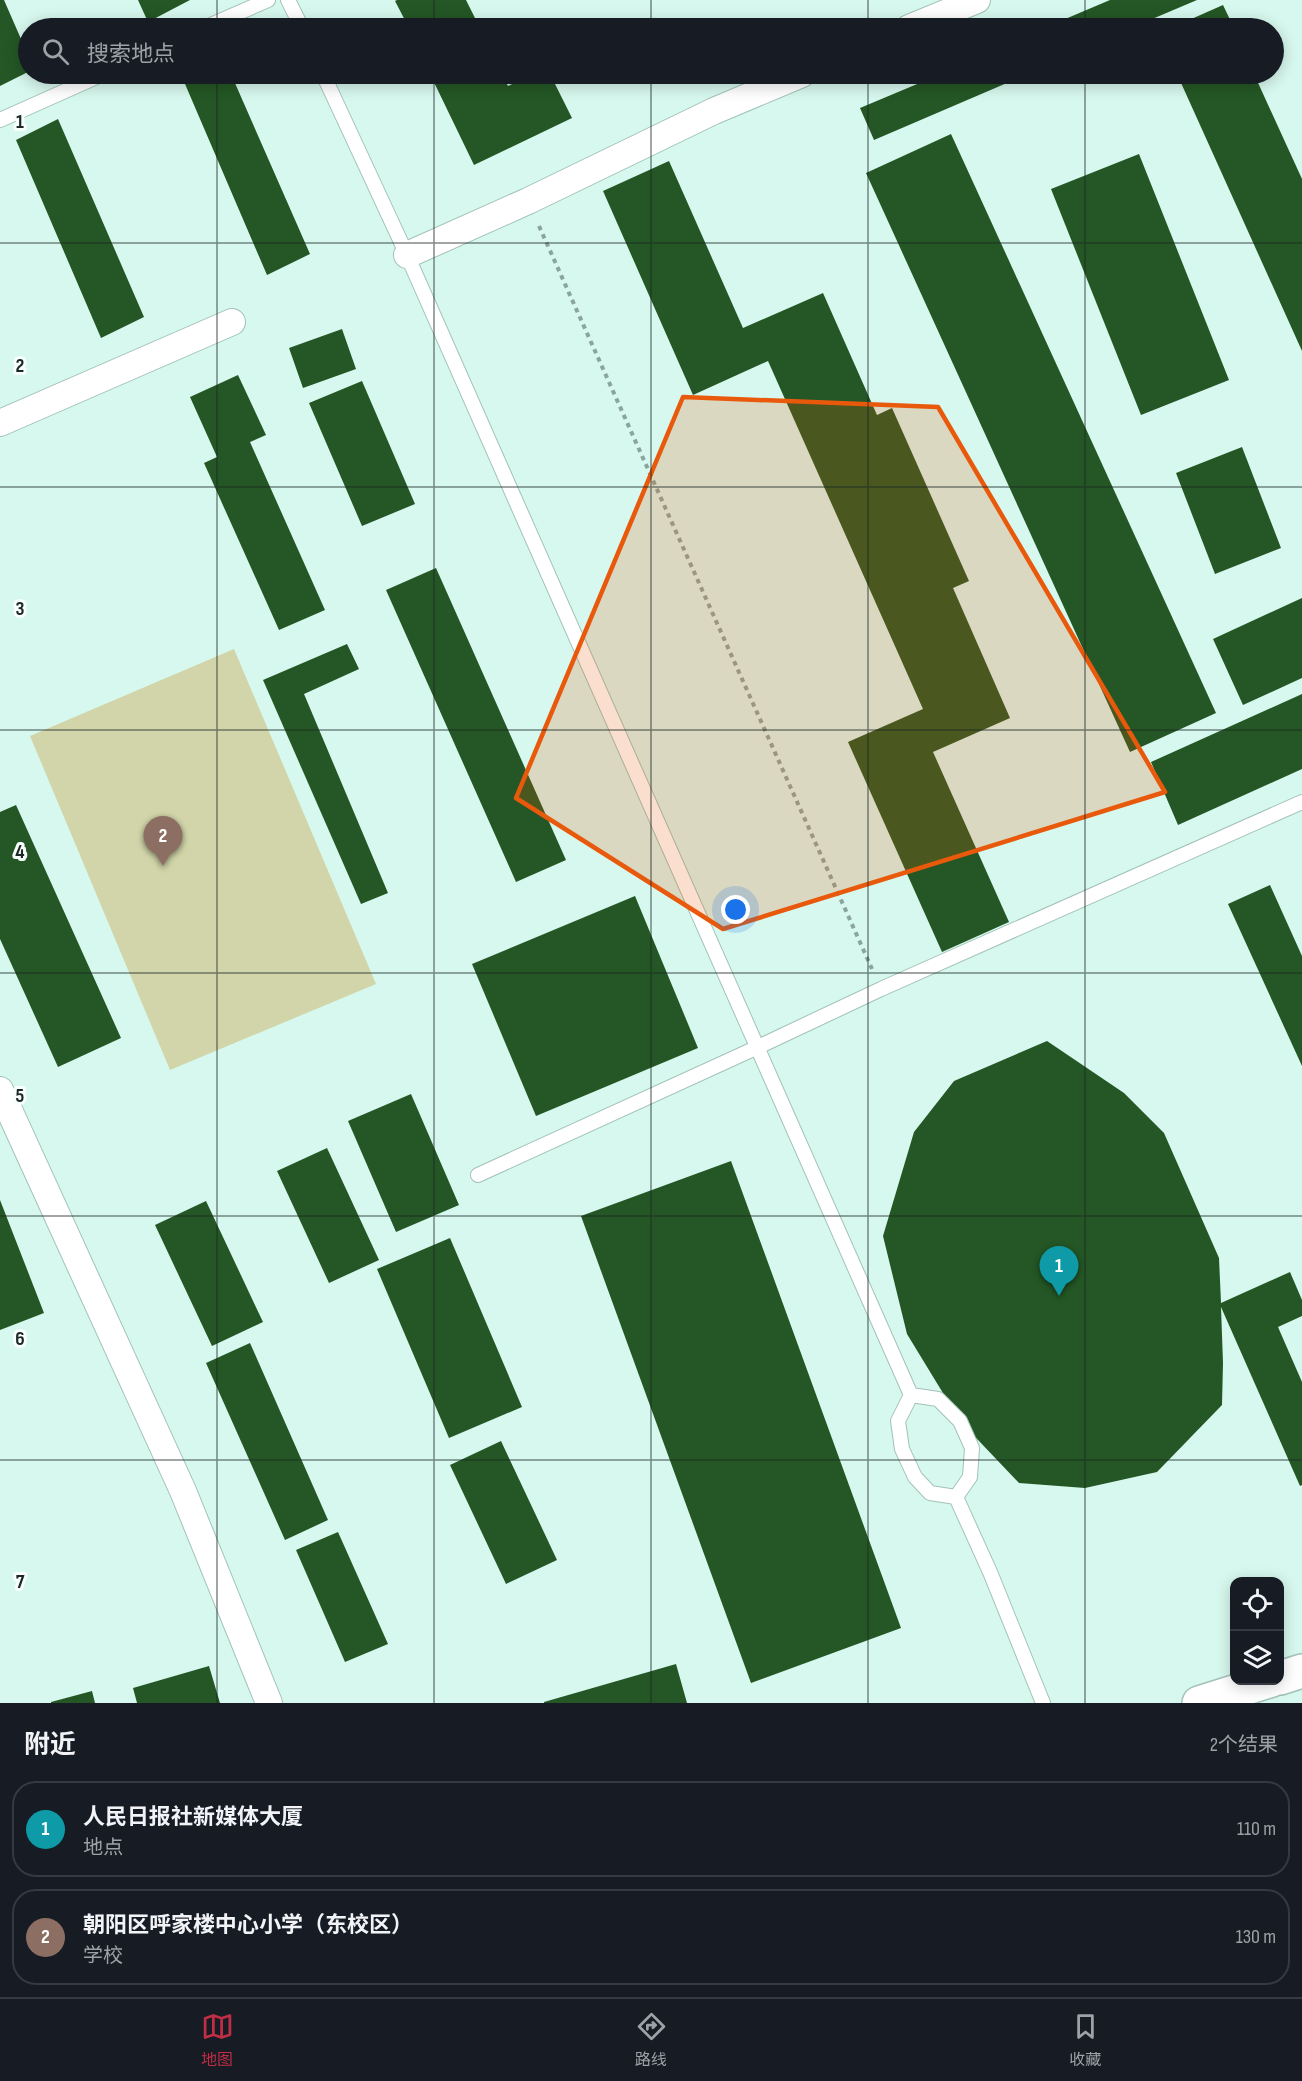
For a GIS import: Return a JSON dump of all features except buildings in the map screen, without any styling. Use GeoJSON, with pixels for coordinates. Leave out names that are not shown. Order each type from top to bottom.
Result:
{"type":"FeatureCollection","features":[{"type":"Feature","properties":{"kind":"street"},"geometry":{"type":"LineString","coordinates":[[933,18],[977,0]]}},
{"type":"Feature","properties":{"kind":"street"},"geometry":{"type":"LineString","coordinates":[[407,255],[528,201],[714,111],[778,84]]}},
{"type":"Feature","properties":{"kind":"street"},"geometry":{"type":"LineString","coordinates":[[0,423],[232,322]]}},
{"type":"Feature","properties":{"kind":"street"},"geometry":{"type":"LineString","coordinates":[[0,1090],[183,1491],[270,1703]]}},
{"type":"Feature","properties":{"kind":"street"},"geometry":{"type":"LineString","coordinates":[[1284,1677],[1302,1671]]}},
{"type":"Feature","properties":{"kind":"street"},"geometry":{"type":"LineString","coordinates":[[1199,1703],[1256,1685]]}},
{"type":"Feature","properties":{"kind":"lane"},"geometry":{"type":"LineString","coordinates":[[227,18],[268,0]]}},
{"type":"Feature","properties":{"kind":"lane"},"geometry":{"type":"LineString","coordinates":[[288,0],[297,18]]}},
{"type":"Feature","properties":{"kind":"lane"},"geometry":{"type":"LineString","coordinates":[[0,120],[81,84]]}},
{"type":"Feature","properties":{"kind":"lane"},"geometry":{"type":"LineString","coordinates":[[327,84],[407,255],[911,1395]]}},
{"type":"Feature","properties":{"kind":"lane"},"geometry":{"type":"LineString","coordinates":[[478,1174],[881,989],[1302,802]]}},
{"type":"Feature","properties":{"kind":"lane"},"geometry":{"type":"LineString","coordinates":[[911,1395],[939,1399],[960,1421],[972,1448],[970,1478],[956,1497]]}},
{"type":"Feature","properties":{"kind":"lane"},"geometry":{"type":"LineString","coordinates":[[911,1395],[898,1421],[903,1449],[915,1477],[930,1493],[956,1497]]}},
{"type":"Feature","properties":{"kind":"lane"},"geometry":{"type":"LineString","coordinates":[[956,1497],[990,1572],[1043,1703]]}},
{"type":"Feature","properties":{"kind":"path"},"geometry":{"type":"LineString","coordinates":[[528,201],[881,989]]}},
{"type":"Feature","properties":{"kind":"highlighted area"},"geometry":{"type":"Polygon","coordinates":[[[683,397],[938,407],[1165,792],[723,929],[516,798],[683,397]]]}},
{"type":"Feature","properties":{"kind":"green space"},"geometry":{"type":"Polygon","coordinates":[[[234,649],[376,984],[170,1070],[30,736],[234,649]]]}},
{"type":"Feature","properties":{"kind":"place","name":"朝阳区呼家楼中心小学（东校区）"},"geometry":{"type":"Point","coordinates":[163,866]}},
{"type":"Feature","properties":{"kind":"place","name":"人民日报社新媒体大厦"},"geometry":{"type":"Point","coordinates":[1059,1296]}}]}
